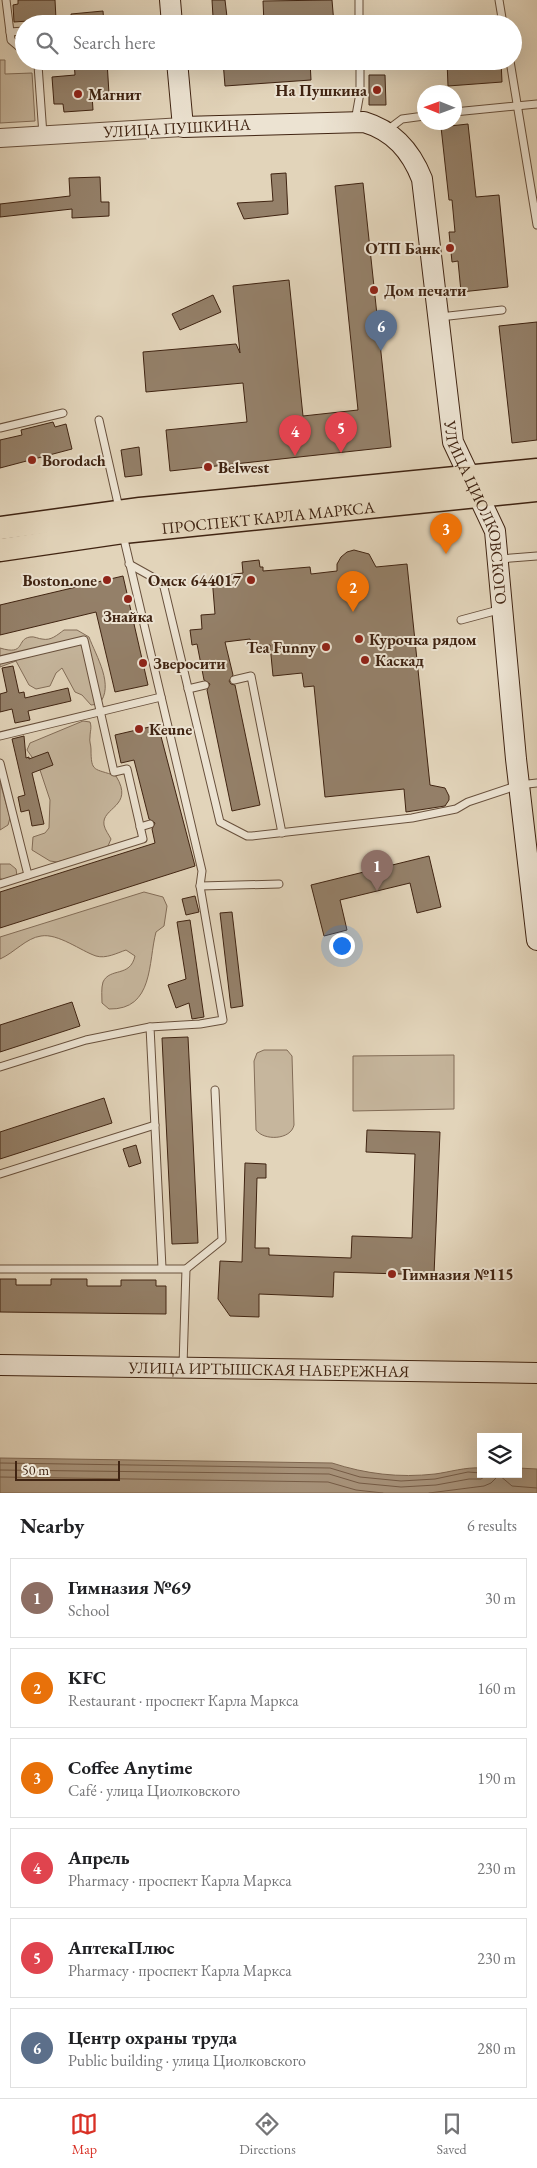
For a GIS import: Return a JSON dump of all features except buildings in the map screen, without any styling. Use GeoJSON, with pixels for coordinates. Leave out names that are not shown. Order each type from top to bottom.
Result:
{"type":"FeatureCollection","features":[{"type":"Feature","properties":{"kind":"main road"},"geometry":{"type":"LineString","coordinates":[[170,0],[171,15]]}},
{"type":"Feature","properties":{"kind":"main road"},"geometry":{"type":"LineString","coordinates":[[177,70],[183,127]]}},
{"type":"Feature","properties":{"kind":"main road","name":"УЛИЦА ПУШКИНА"},"geometry":{"type":"LineString","coordinates":[[183,127],[355,121]]}},
{"type":"Feature","properties":{"kind":"main road","name":"УЛИЦА ЦИОЛКОВСКОГО"},"geometry":{"type":"LineString","coordinates":[[355,121],[370,124],[386,131],[402,144],[414,160],[422,179],[453,442],[495,531],[502,609],[528,784],[537,940]]}},
{"type":"Feature","properties":{"kind":"main road","name":"ПРОСПЕКТ КАРЛА МАРКСА"},"geometry":{"type":"LineString","coordinates":[[0,550],[122,522],[469,476],[537,470]]}},
{"type":"Feature","properties":{"kind":"main road","name":"ПРОСПЕКТ КАРЛА МАРКСА"},"geometry":{"type":"LineString","coordinates":[[0,528],[122,522],[480,496],[537,490]]}},
{"type":"Feature","properties":{"kind":"main road","name":"УЛИЦА ИРТЫШСКАЯ НАБЕРЕЖНАЯ"},"geometry":{"type":"LineString","coordinates":[[0,1365],[537,1373]]}},
{"type":"Feature","properties":{"kind":"street","name":"УЛИЦА ПУШКИНА"},"geometry":{"type":"LineString","coordinates":[[0,138],[183,127]]}},
{"type":"Feature","properties":{"kind":"lane"},"geometry":{"type":"LineString","coordinates":[[6,0],[4,10],[11,40],[15,44]]}},
{"type":"Feature","properties":{"kind":"lane"},"geometry":{"type":"LineString","coordinates":[[359,0],[359,15]]}},
{"type":"Feature","properties":{"kind":"lane"},"geometry":{"type":"LineString","coordinates":[[499,0],[502,15]]}},
{"type":"Feature","properties":{"kind":"lane"},"geometry":{"type":"LineString","coordinates":[[10,32],[15,32]]}},
{"type":"Feature","properties":{"kind":"lane"},"geometry":{"type":"LineString","coordinates":[[38,70],[43,136]]}},
{"type":"Feature","properties":{"kind":"lane"},"geometry":{"type":"LineString","coordinates":[[355,121],[360,93],[360,70]]}},
{"type":"Feature","properties":{"kind":"lane"},"geometry":{"type":"LineString","coordinates":[[511,70],[537,225]]}},
{"type":"Feature","properties":{"kind":"lane"},"geometry":{"type":"LineString","coordinates":[[462,111],[517,108],[537,104]]}},
{"type":"Feature","properties":{"kind":"lane"},"geometry":{"type":"LineString","coordinates":[[386,131],[402,119],[417,117]]}},
{"type":"Feature","properties":{"kind":"lane"},"geometry":{"type":"LineString","coordinates":[[439,317],[502,310]]}},
{"type":"Feature","properties":{"kind":"lane"},"geometry":{"type":"LineString","coordinates":[[0,428],[63,413]]}},
{"type":"Feature","properties":{"kind":"lane"},"geometry":{"type":"LineString","coordinates":[[0,1067],[86,1040],[150,1027],[200,1024],[223,1020],[200,886],[202,871],[185,815],[161,697],[129,564],[122,522],[99,420]]}},
{"type":"Feature","properties":{"kind":"lane"},"geometry":{"type":"LineString","coordinates":[[498,559],[537,556]]}},
{"type":"Feature","properties":{"kind":"lane"},"geometry":{"type":"LineString","coordinates":[[129,564],[163,583],[220,822],[247,836],[412,818],[456,809],[468,802],[528,784]]}},
{"type":"Feature","properties":{"kind":"lane"},"geometry":{"type":"LineString","coordinates":[[461,620],[502,609]]}},
{"type":"Feature","properties":{"kind":"lane"},"geometry":{"type":"LineString","coordinates":[[0,660],[84,640],[114,772],[126,769],[143,838],[0,884]]}},
{"type":"Feature","properties":{"kind":"lane"},"geometry":{"type":"LineString","coordinates":[[234,680],[251,676],[282,833]]}},
{"type":"Feature","properties":{"kind":"lane"},"geometry":{"type":"LineString","coordinates":[[188,689],[206,685]]}},
{"type":"Feature","properties":{"kind":"lane"},"geometry":{"type":"LineString","coordinates":[[0,736],[161,697]]}},
{"type":"Feature","properties":{"kind":"lane"},"geometry":{"type":"LineString","coordinates":[[0,763],[28,875]]}},
{"type":"Feature","properties":{"kind":"lane"},"geometry":{"type":"LineString","coordinates":[[140,827],[150,824]]}},
{"type":"Feature","properties":{"kind":"lane"},"geometry":{"type":"LineString","coordinates":[[200,886],[279,884]]}},
{"type":"Feature","properties":{"kind":"lane"},"geometry":{"type":"LineString","coordinates":[[150,1027],[162,1268]]}},
{"type":"Feature","properties":{"kind":"lane"},"geometry":{"type":"LineString","coordinates":[[0,1270],[186,1269],[222,1240],[215,1090]]}},
{"type":"Feature","properties":{"kind":"lane"},"geometry":{"type":"LineString","coordinates":[[0,1174],[155,1125]]}},
{"type":"Feature","properties":{"kind":"lane"},"geometry":{"type":"LineString","coordinates":[[183,1368],[186,1269]]}},
{"type":"Feature","properties":{"kind":"shaded area"},"geometry":{"type":"Polygon","coordinates":[[[0,60],[5,60],[5,74],[32,73],[35,121],[0,123],[0,60]]]}},
{"type":"Feature","properties":{"kind":"shaded area"},"geometry":{"type":"Polygon","coordinates":[[[64,630],[77,630],[89,637],[105,680],[103,697],[99,704],[91,705],[82,695],[75,692],[62,668],[56,673],[50,686],[36,689],[29,685],[16,661],[0,667],[0,648],[14,650],[26,638],[48,639],[64,630]]]}},
{"type":"Feature","properties":{"kind":"shaded area"},"geometry":{"type":"Polygon","coordinates":[[[83,721],[90,722],[91,724],[90,740],[93,766],[98,770],[116,776],[121,786],[122,794],[120,800],[104,819],[104,825],[111,839],[108,846],[101,850],[57,862],[50,861],[32,850],[33,837],[45,833],[49,828],[50,800],[39,767],[27,750],[30,743],[83,721]]]}},
{"type":"Feature","properties":{"kind":"shaded area"},"geometry":{"type":"Polygon","coordinates":[[[0,782],[10,818],[8,825],[0,830],[0,782]]]}},
{"type":"Feature","properties":{"kind":"shaded area"},"geometry":{"type":"Polygon","coordinates":[[[0,864],[10,864],[16,869],[17,876],[3,880],[0,878],[0,864]]]}},
{"type":"Feature","properties":{"kind":"shaded area"},"geometry":{"type":"Polygon","coordinates":[[[144,892],[163,897],[167,906],[164,926],[156,932],[149,970],[142,993],[134,1002],[124,1007],[109,1009],[102,1003],[102,990],[106,977],[125,970],[132,963],[135,956],[126,950],[100,957],[55,937],[41,936],[30,940],[0,959],[0,937],[144,892]]]}},
{"type":"Feature","properties":{"kind":"shaded area"},"geometry":{"type":"Polygon","coordinates":[[[264,1050],[287,1050],[292,1056],[294,1125],[288,1134],[283,1136],[265,1136],[256,1130],[254,1061],[257,1053],[264,1050]]]}},
{"type":"Feature","properties":{"kind":"shaded area"},"geometry":{"type":"Polygon","coordinates":[[[454,1055],[454,1109],[353,1111],[353,1056],[454,1055]]]}},
{"type":"Feature","properties":{"kind":"water"},"geometry":{"type":"Polygon","coordinates":[[[0,1458],[332,1463],[357,1470],[408,1476],[477,1468],[477,1478],[522,1478],[522,1468],[537,1469],[537,1493],[0,1493],[0,1458]]]}},
{"type":"Feature","properties":{"kind":"place","name":"На Пушкина"},"geometry":{"type":"Point","coordinates":[377,90]}},
{"type":"Feature","properties":{"kind":"place","name":"Магнит"},"geometry":{"type":"Point","coordinates":[78,94]}},
{"type":"Feature","properties":{"kind":"place","name":"ОТП Банк"},"geometry":{"type":"Point","coordinates":[450,248]}},
{"type":"Feature","properties":{"kind":"place","name":"Дом печати"},"geometry":{"type":"Point","coordinates":[374,290]}},
{"type":"Feature","properties":{"kind":"place","name":"Центр охраны труда"},"geometry":{"type":"Point","coordinates":[381,351]}},
{"type":"Feature","properties":{"kind":"place","name":"АптекаПлюс"},"geometry":{"type":"Point","coordinates":[341,453]}},
{"type":"Feature","properties":{"kind":"place","name":"Апрель"},"geometry":{"type":"Point","coordinates":[295,456]}},
{"type":"Feature","properties":{"kind":"place","name":"Borodach"},"geometry":{"type":"Point","coordinates":[32,460]}},
{"type":"Feature","properties":{"kind":"place","name":"Belwest"},"geometry":{"type":"Point","coordinates":[208,467]}},
{"type":"Feature","properties":{"kind":"place","name":"Coffee Anytime"},"geometry":{"type":"Point","coordinates":[446,554]}},
{"type":"Feature","properties":{"kind":"place","name":"Boston.one"},"geometry":{"type":"Point","coordinates":[107,580]}},
{"type":"Feature","properties":{"kind":"place","name":"Омск 644017"},"geometry":{"type":"Point","coordinates":[251,580]}},
{"type":"Feature","properties":{"kind":"place","name":"Знайка"},"geometry":{"type":"Point","coordinates":[128,599]}},
{"type":"Feature","properties":{"kind":"place","name":"KFC"},"geometry":{"type":"Point","coordinates":[353,612]}},
{"type":"Feature","properties":{"kind":"place","name":"Курочка рядом"},"geometry":{"type":"Point","coordinates":[359,639]}},
{"type":"Feature","properties":{"kind":"place","name":"Tea Funny"},"geometry":{"type":"Point","coordinates":[326,647]}},
{"type":"Feature","properties":{"kind":"place","name":"Каскад"},"geometry":{"type":"Point","coordinates":[365,660]}},
{"type":"Feature","properties":{"kind":"place","name":"Зверосити"},"geometry":{"type":"Point","coordinates":[143,663]}},
{"type":"Feature","properties":{"kind":"place","name":"Keune"},"geometry":{"type":"Point","coordinates":[139,729]}},
{"type":"Feature","properties":{"kind":"place","name":"Гимназия №69"},"geometry":{"type":"Point","coordinates":[377,891]}},
{"type":"Feature","properties":{"kind":"place","name":"Гимназия №115"},"geometry":{"type":"Point","coordinates":[392,1274]}}]}
